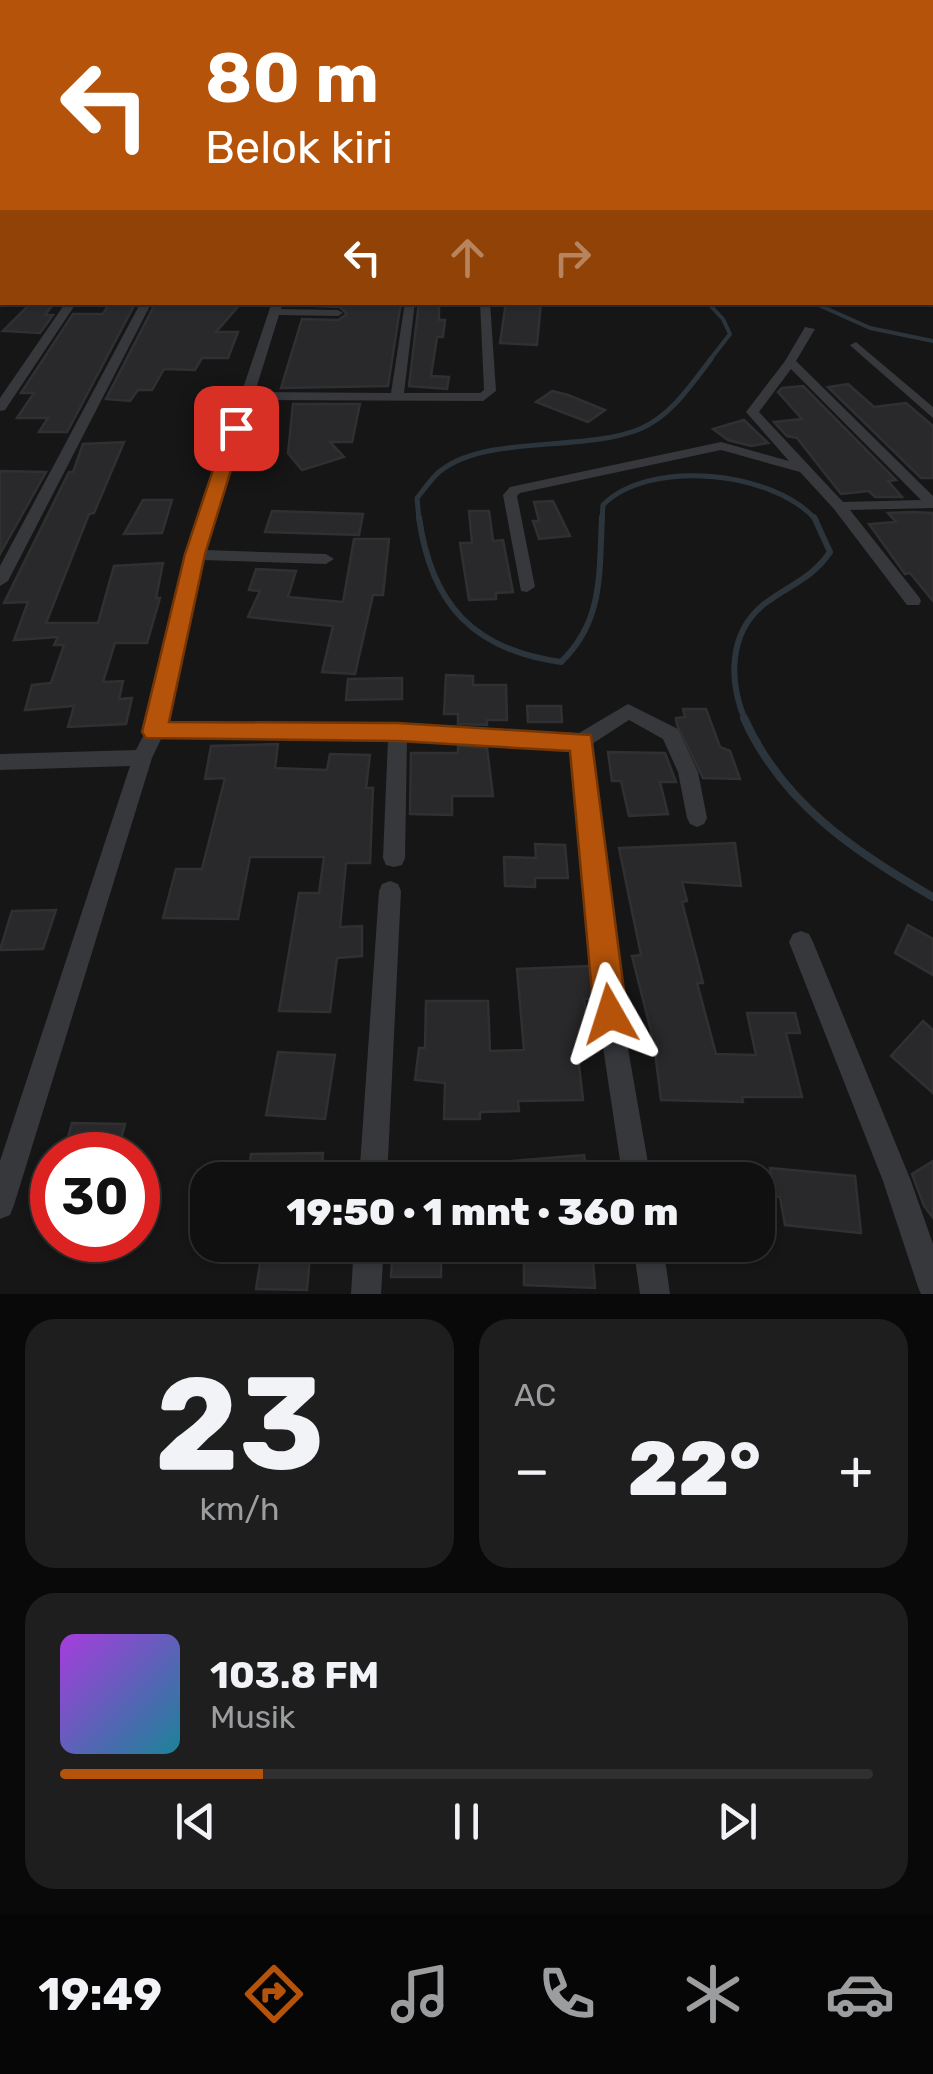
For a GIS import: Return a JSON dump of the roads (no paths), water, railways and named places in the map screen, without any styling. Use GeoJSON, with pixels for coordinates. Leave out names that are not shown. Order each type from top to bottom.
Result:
{"type":"FeatureCollection","features":[{"type":"Feature","properties":{"kind":"street"},"geometry":{"type":"LineString","coordinates":[[0,408],[70,305]]}},
{"type":"Feature","properties":{"kind":"street"},"geometry":{"type":"LineString","coordinates":[[0,581],[145,305]]}},
{"type":"Feature","properties":{"kind":"street"},"geometry":{"type":"LineString","coordinates":[[397,397],[410,305]]}},
{"type":"Feature","properties":{"kind":"street"},"geometry":{"type":"LineString","coordinates":[[246,396],[477,398],[488,394],[485,305]]}},
{"type":"Feature","properties":{"kind":"street"},"geometry":{"type":"LineString","coordinates":[[0,1204],[142,758],[155,732],[195,554],[277,307],[338,313]]}},
{"type":"Feature","properties":{"kind":"street"},"geometry":{"type":"LineString","coordinates":[[809,329],[790,362],[752,412],[839,506],[913,601]]}},
{"type":"Feature","properties":{"kind":"street"},"geometry":{"type":"LineString","coordinates":[[856,345],[933,414]]}},
{"type":"Feature","properties":{"kind":"street"},"geometry":{"type":"LineString","coordinates":[[790,362],[933,504]]}},
{"type":"Feature","properties":{"kind":"street"},"geometry":{"type":"LineString","coordinates":[[527,588],[510,495],[515,490],[721,446],[804,469]]}},
{"type":"Feature","properties":{"kind":"street"},"geometry":{"type":"LineString","coordinates":[[839,506],[933,504]]}},
{"type":"Feature","properties":{"kind":"street"},"geometry":{"type":"LineString","coordinates":[[195,554],[326,559]]}},
{"type":"Feature","properties":{"kind":"street"},"geometry":{"type":"LineString","coordinates":[[155,732],[398,732],[582,742],[628,711],[672,734],[688,772],[696,818]]}},
{"type":"Feature","properties":{"kind":"street"},"geometry":{"type":"LineString","coordinates":[[394,858],[398,732]]}},
{"type":"Feature","properties":{"kind":"street"},"geometry":{"type":"LineString","coordinates":[[582,742],[610,1014],[634,1162]]}},
{"type":"Feature","properties":{"kind":"street"},"geometry":{"type":"LineString","coordinates":[[0,762],[142,758]]}},
{"type":"Feature","properties":{"kind":"street"},"geometry":{"type":"LineString","coordinates":[[373,1162],[390,891]]}},
{"type":"Feature","properties":{"kind":"street"},"geometry":{"type":"LineString","coordinates":[[801,942],[930,1269]]}},
{"type":"Feature","properties":{"kind":"street"},"geometry":{"type":"LineString","coordinates":[[366,1294],[367,1262]]}},
{"type":"Feature","properties":{"kind":"street"},"geometry":{"type":"LineString","coordinates":[[651,1262],[656,1294]]}},
{"type":"Feature","properties":{"kind":"waterway"},"geometry":{"type":"LineString","coordinates":[[709,361],[730,334],[710,305]]}},
{"type":"Feature","properties":{"kind":"waterway"},"geometry":{"type":"LineString","coordinates":[[819,305],[870,328],[933,341]]}},
{"type":"Feature","properties":{"kind":"waterway"},"geometry":{"type":"LineString","coordinates":[[419,520],[417,498],[432,478],[462,458],[511,447],[617,436],[640,429],[671,408],[711,359]]}},
{"type":"Feature","properties":{"kind":"waterway"},"geometry":{"type":"LineString","coordinates":[[602,520],[603,505],[624,490],[680,476],[711,476],[771,490],[797,503],[815,519]]}},
{"type":"Feature","properties":{"kind":"waterway"},"geometry":{"type":"LineString","coordinates":[[419,517],[434,575],[462,618],[504,647],[561,662],[575,646],[592,613],[599,576],[602,517]]}},
{"type":"Feature","properties":{"kind":"waterway"},"geometry":{"type":"LineString","coordinates":[[745,720],[734,675],[738,644],[743,630],[763,605],[807,576],[830,552],[815,519]]}},
{"type":"Feature","properties":{"kind":"waterway"},"geometry":{"type":"LineString","coordinates":[[745,720],[779,776],[800,800],[849,843],[933,897]]}}]}
